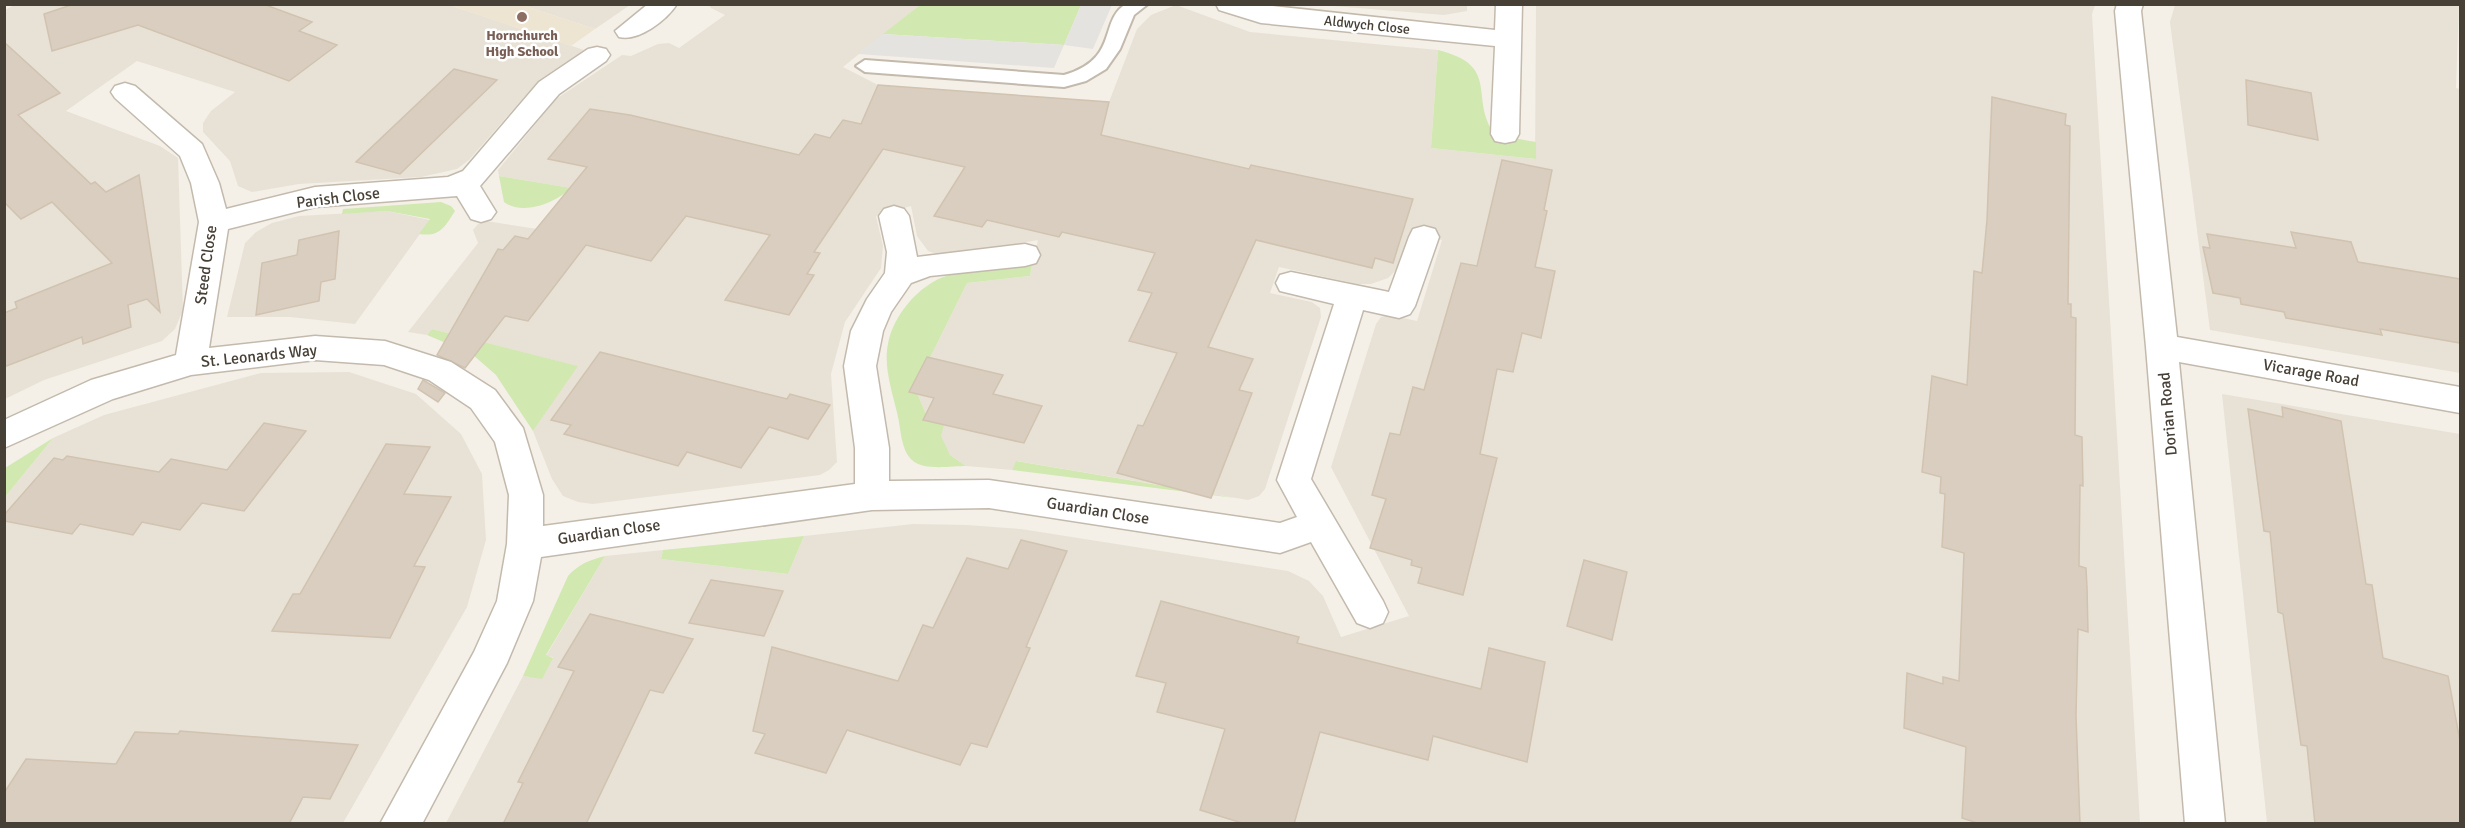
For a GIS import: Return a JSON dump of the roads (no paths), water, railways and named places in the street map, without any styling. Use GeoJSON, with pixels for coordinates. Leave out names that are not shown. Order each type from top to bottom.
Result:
{"type":"FeatureCollection","features":[{"type":"Feature","properties":{"kind":"street","name":"Aldwych Close"},"geometry":{"type":"LineString","coordinates":[[1228,4],[1261,15],[1508,39]]}},
{"type":"Feature","properties":{"kind":"street"},"geometry":{"type":"LineString","coordinates":[[1505,134],[1509,4]]}},
{"type":"Feature","properties":{"kind":"street","name":"Dorian Road"},"geometry":{"type":"LineString","coordinates":[[2130,4],[2128,11],[2162,347],[2205,824]]}},
{"type":"Feature","properties":{"kind":"street"},"geometry":{"type":"LineString","coordinates":[[627,31],[666,14]]}},
{"type":"Feature","properties":{"kind":"street"},"geometry":{"type":"LineString","coordinates":[[481,212],[464,184],[473,178],[549,88],[597,55]]}},
{"type":"Feature","properties":{"kind":"street","name":"Steed Close"},"geometry":{"type":"LineString","coordinates":[[125,92],[192,151],[205,183],[214,222],[191,363]]}},
{"type":"Feature","properties":{"kind":"street","name":"Parish Close"},"geometry":{"type":"LineString","coordinates":[[214,222],[315,197],[452,187],[464,184]]}},
{"type":"Feature","properties":{"kind":"street"},"geometry":{"type":"LineString","coordinates":[[872,496],[872,448],[860,366],[867,330],[878,307],[900,275],[902,252],[894,216]]}},
{"type":"Feature","properties":{"kind":"street"},"geometry":{"type":"LineString","coordinates":[[1291,283],[1399,306],[1424,237]]}},
{"type":"Feature","properties":{"kind":"street"},"geometry":{"type":"LineString","coordinates":[[900,275],[928,265],[1025,255]]}},
{"type":"Feature","properties":{"kind":"street"},"geometry":{"type":"LineString","coordinates":[[1352,296],[1294,480],[1370,612]]}},
{"type":"Feature","properties":{"kind":"street","name":"Vicarage Road"},"geometry":{"type":"LineString","coordinates":[[2162,347],[2460,400]]}},
{"type":"Feature","properties":{"kind":"street","name":"St. Leonards Way"},"geometry":{"type":"LineString","coordinates":[[4,435],[103,389],[191,363],[315,348],[385,353],[440,371],[483,399],[511,438],[526,495],[525,544],[515,601],[488,663],[400,824]]}},
{"type":"Feature","properties":{"kind":"street","name":"Guardian Close"},"geometry":{"type":"LineString","coordinates":[[525,544],[872,496],[989,494],[1281,538],[1320,523]]}},
{"type":"Feature","properties":{"kind":"lane"},"geometry":{"type":"LineString","coordinates":[[865,66],[1064,81],[1086,76],[1104,64],[1126,12],[1140,4]]}},
{"type":"Feature","properties":{"kind":"place","name":"Hornchurch High School"},"geometry":{"type":"Point","coordinates":[522,17]}}]}
